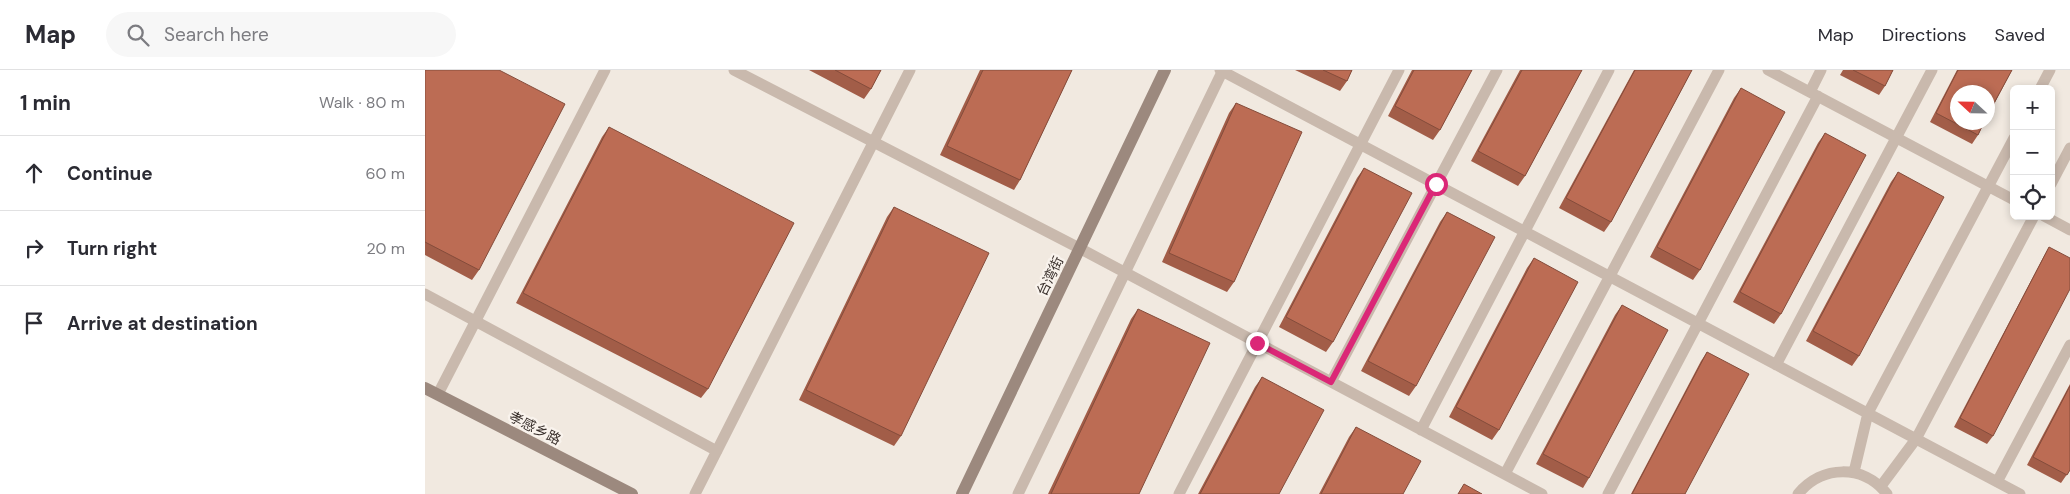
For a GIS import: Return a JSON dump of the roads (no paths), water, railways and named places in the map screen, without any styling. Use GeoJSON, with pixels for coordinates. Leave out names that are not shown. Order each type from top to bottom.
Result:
{"type":"FeatureCollection","features":[{"type":"Feature","properties":{"kind":"main road","name":"台湾街"},"geometry":{"type":"LineString","coordinates":[[962,494],[1165,70]]}},
{"type":"Feature","properties":{"kind":"main road","name":"孝感乡路"},"geometry":{"type":"LineString","coordinates":[[429,392],[632,494]]}},
{"type":"Feature","properties":{"kind":"lane"},"geometry":{"type":"LineString","coordinates":[[429,392],[475,321],[605,70]]}},
{"type":"Feature","properties":{"kind":"lane"},"geometry":{"type":"LineString","coordinates":[[734,70],[1079,248],[1542,494]]}},
{"type":"Feature","properties":{"kind":"lane"},"geometry":{"type":"LineString","coordinates":[[695,494],[910,70]]}},
{"type":"Feature","properties":{"kind":"lane"},"geometry":{"type":"LineString","coordinates":[[1018,494],[1222,70],[2020,494]]}},
{"type":"Feature","properties":{"kind":"lane"},"geometry":{"type":"LineString","coordinates":[[1179,494],[1399,70]]}},
{"type":"Feature","properties":{"kind":"lane"},"geometry":{"type":"LineString","coordinates":[[1331,382],[1497,70]]}},
{"type":"Feature","properties":{"kind":"lane"},"geometry":{"type":"LineString","coordinates":[[1421,430],[1609,70]]}},
{"type":"Feature","properties":{"kind":"lane"},"geometry":{"type":"LineString","coordinates":[[1505,474],[1719,70]]}},
{"type":"Feature","properties":{"kind":"lane"},"geometry":{"type":"LineString","coordinates":[[1768,70],[2010,198]]}},
{"type":"Feature","properties":{"kind":"lane"},"geometry":{"type":"LineString","coordinates":[[1608,494],[1698,324],[1814,94],[1821,70]]}},
{"type":"Feature","properties":{"kind":"lane"},"geometry":{"type":"LineString","coordinates":[[1776,365],[1932,70]]}},
{"type":"Feature","properties":{"kind":"lane"},"geometry":{"type":"LineString","coordinates":[[2042,85],[2050,70]]}},
{"type":"Feature","properties":{"kind":"lane"},"geometry":{"type":"LineString","coordinates":[[1854,472],[1868,413],[2010,146]]}},
{"type":"Feature","properties":{"kind":"lane"},"geometry":{"type":"LineString","coordinates":[[2055,176],[2070,148]]}},
{"type":"Feature","properties":{"kind":"lane"},"geometry":{"type":"LineString","coordinates":[[1798,494],[1815,478],[1827,473],[1841,471],[1854,472],[1868,477],[1884,490],[1916,439],[2032,220]]}},
{"type":"Feature","properties":{"kind":"lane"},"geometry":{"type":"LineString","coordinates":[[2051,220],[2070,230]]}},
{"type":"Feature","properties":{"kind":"lane"},"geometry":{"type":"LineString","coordinates":[[425,294],[717,451]]}},
{"type":"Feature","properties":{"kind":"lane"},"geometry":{"type":"LineString","coordinates":[[1997,482],[2070,345]]}}]}
